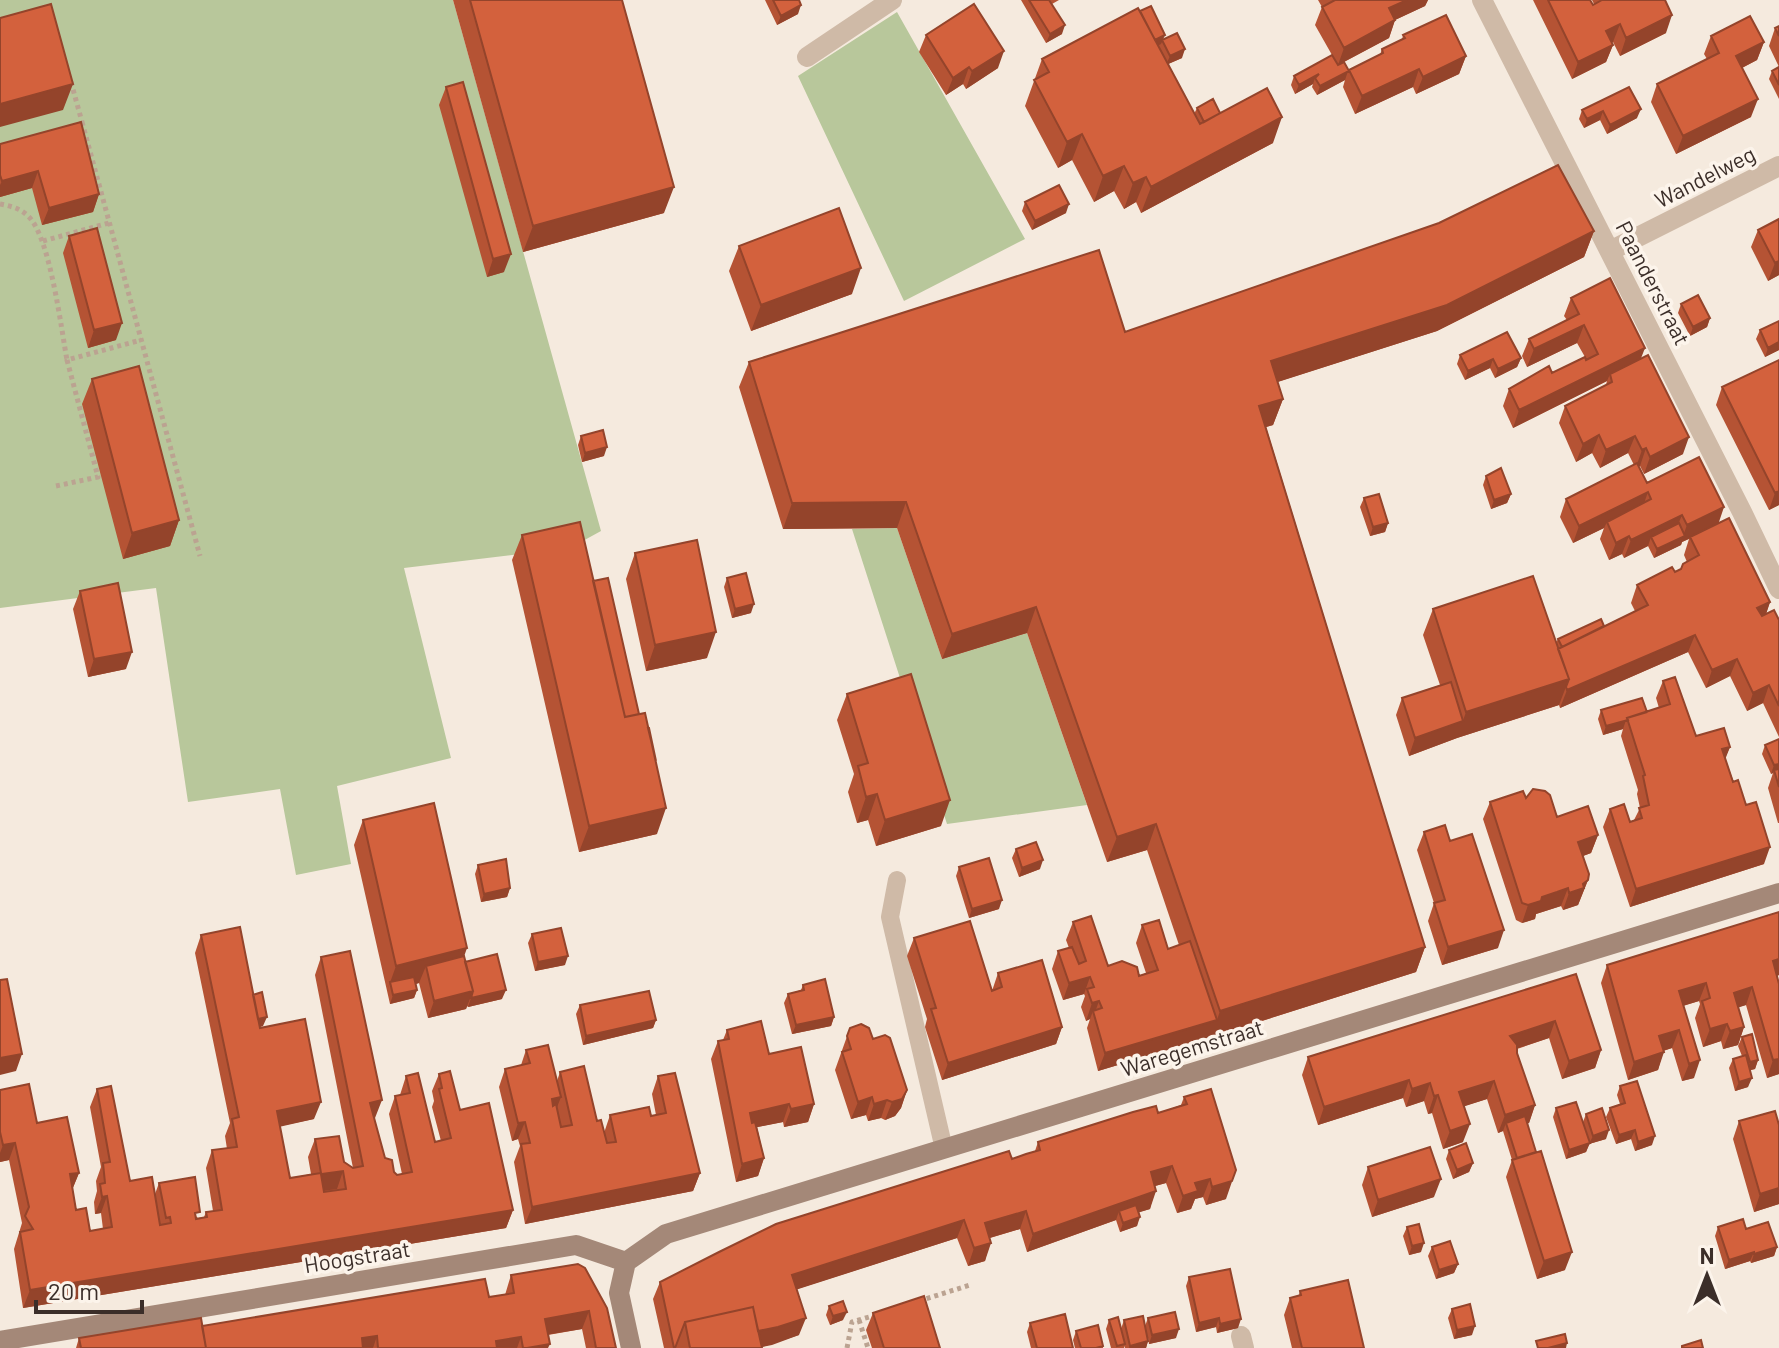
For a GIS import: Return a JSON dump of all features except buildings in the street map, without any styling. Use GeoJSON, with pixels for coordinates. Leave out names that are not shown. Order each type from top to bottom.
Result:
{"type":"FeatureCollection","features":[{"type":"Feature","properties":{"kind":"street"},"geometry":{"type":"LineString","coordinates":[[807,57],[892,0]]}},
{"type":"Feature","properties":{"kind":"street","name":"Paanderstraat"},"geometry":{"type":"LineString","coordinates":[[1482,0],[1779,589]]}},
{"type":"Feature","properties":{"kind":"street","name":"Wandelweg"},"geometry":{"type":"LineString","coordinates":[[1610,251],[1779,166]]}},
{"type":"Feature","properties":{"kind":"street","name":"Waregemstraat"},"geometry":{"type":"LineString","coordinates":[[626,1262],[666,1234],[1779,893]]}},
{"type":"Feature","properties":{"kind":"street","name":"Hoogstraat"},"geometry":{"type":"LineString","coordinates":[[0,1341],[576,1245],[626,1262]]}},
{"type":"Feature","properties":{"kind":"street"},"geometry":{"type":"LineString","coordinates":[[626,1262],[619,1293],[631,1348]]}},
{"type":"Feature","properties":{"kind":"lane"},"geometry":{"type":"LineString","coordinates":[[897,880],[890,917],[944,1149]]}},
{"type":"Feature","properties":{"kind":"path"},"geometry":{"type":"LineString","coordinates":[[67,68],[200,556]]}},
{"type":"Feature","properties":{"kind":"path"},"geometry":{"type":"LineString","coordinates":[[68,126],[82,122]]}},
{"type":"Feature","properties":{"kind":"path"},"geometry":{"type":"LineString","coordinates":[[0,204],[13,206],[29,217],[43,241],[67,360],[98,477],[56,486]]}},
{"type":"Feature","properties":{"kind":"path"},"geometry":{"type":"LineString","coordinates":[[43,241],[109,223]]}},
{"type":"Feature","properties":{"kind":"path"},"geometry":{"type":"LineString","coordinates":[[67,360],[141,340]]}},
{"type":"Feature","properties":{"kind":"path"},"geometry":{"type":"LineString","coordinates":[[914,1302],[970,1285]]}},
{"type":"Feature","properties":{"kind":"path"},"geometry":{"type":"LineString","coordinates":[[847,1348],[852,1322],[886,1311]]}},
{"type":"Feature","properties":{"kind":"path"},"geometry":{"type":"LineString","coordinates":[[859,1320],[868,1348]]}},
{"type":"Feature","properties":{"kind":"green space"},"geometry":{"type":"Polygon","coordinates":[[[0,0],[453,0],[601,531],[570,548],[404,568],[451,758],[337,786],[351,864],[296,875],[280,789],[188,802],[156,588],[0,608],[0,0]]]}},
{"type":"Feature","properties":{"kind":"green space"},"geometry":{"type":"Polygon","coordinates":[[[897,12],[1025,239],[904,301],[798,76],[897,12]]]}},
{"type":"Feature","properties":{"kind":"green space"},"geometry":{"type":"Polygon","coordinates":[[[897,528],[942,659],[1027,633],[1087,805],[947,824],[852,529],[897,528]]]}}]}
